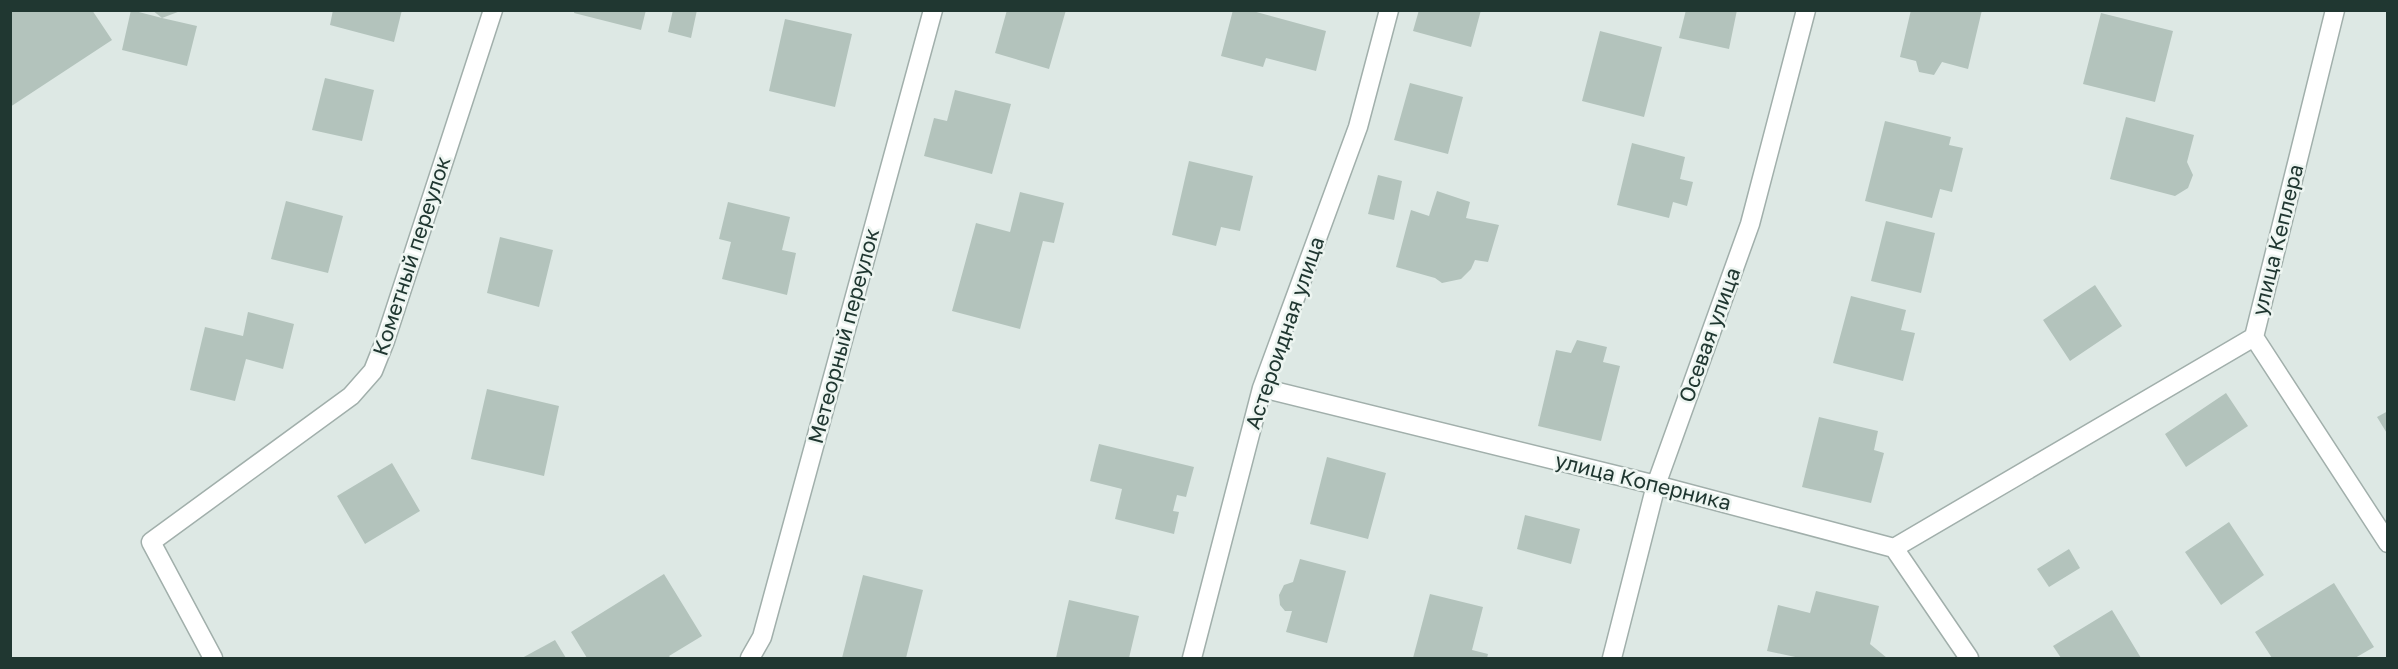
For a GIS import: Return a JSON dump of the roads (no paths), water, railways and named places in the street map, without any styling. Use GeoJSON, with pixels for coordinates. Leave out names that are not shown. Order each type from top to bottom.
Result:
{"type":"FeatureCollection","features":[{"type":"Feature","properties":{"kind":"street","name":"Кометный переулок"},"geometry":{"type":"LineString","coordinates":[[213,658],[151,542],[351,396],[373,371],[385,341],[493,10]]}},
{"type":"Feature","properties":{"kind":"street","name":"Метеорный переулок"},"geometry":{"type":"LineString","coordinates":[[750,658],[762,638],[933,10]]}},
{"type":"Feature","properties":{"kind":"street","name":"Астероидная улица"},"geometry":{"type":"LineString","coordinates":[[1192,658],[1262,388],[1358,127],[1389,10]]}},
{"type":"Feature","properties":{"kind":"street","name":"Осевая улица"},"geometry":{"type":"LineString","coordinates":[[1612,658],[1656,485],[1750,224],[1806,10]]}},
{"type":"Feature","properties":{"kind":"street","name":"улица Кеплера"},"geometry":{"type":"LineString","coordinates":[[2335,10],[2254,337],[2388,543]]}},
{"type":"Feature","properties":{"kind":"street"},"geometry":{"type":"LineString","coordinates":[[1969,658],[1894,548],[2254,337]]}},
{"type":"Feature","properties":{"kind":"street","name":"улица Коперника"},"geometry":{"type":"LineString","coordinates":[[1262,388],[1656,485],[1894,548]]}}]}
